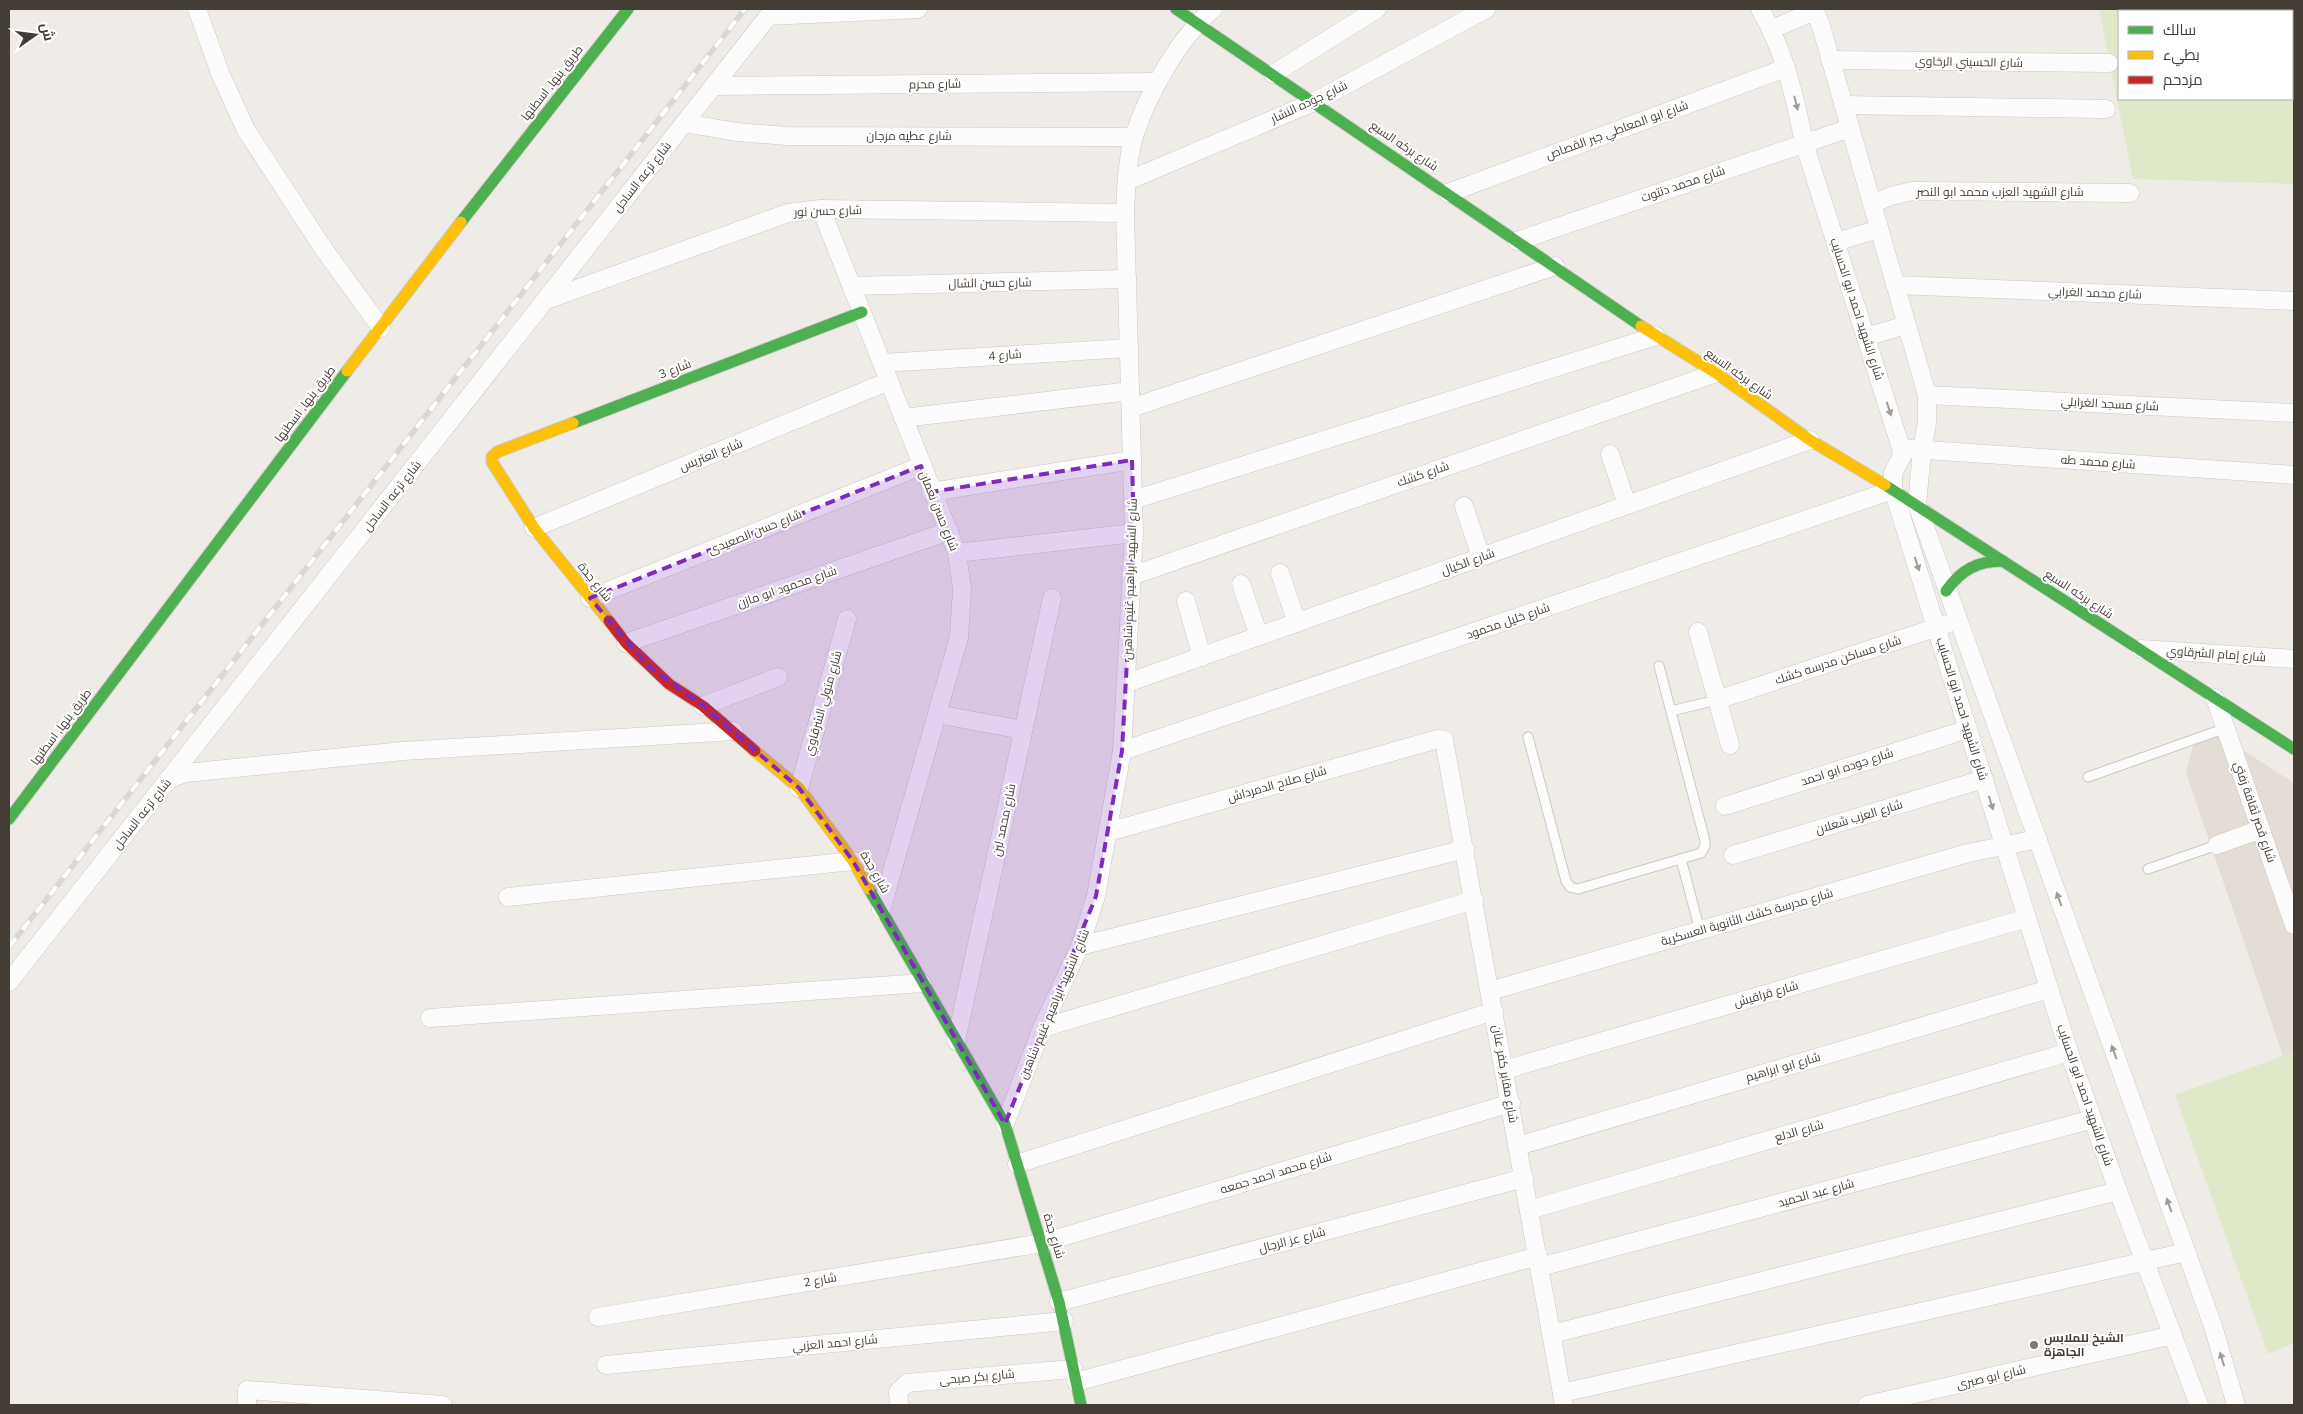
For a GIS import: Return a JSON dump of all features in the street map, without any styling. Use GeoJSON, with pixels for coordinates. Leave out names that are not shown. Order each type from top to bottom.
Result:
{"type":"FeatureCollection","features":[{"type":"Feature","properties":{"kind":"main road","name":"طريق بنها, اسطنها"},"geometry":{"type":"LineString","coordinates":[[9,819],[380,328],[628,9]]}},
{"type":"Feature","properties":{"kind":"main road","name":"شارع بركه السبع"},"geometry":{"type":"LineString","coordinates":[[1176,9],[1656,336],[1716,373],[1810,440],[1917,505],[2294,749]]}},
{"type":"Feature","properties":{"kind":"main road","name":"شارع 3"},"geometry":{"type":"LineString","coordinates":[[497,452],[862,312]]}},
{"type":"Feature","properties":{"kind":"main road","name":"شارع جدة"},"geometry":{"type":"LineString","coordinates":[[497,452],[492,457],[492,462],[534,528],[626,643],[669,684],[703,706],[799,788],[853,861],[1005,1124],[1060,1302],[1081,1405]]}},
{"type":"Feature","properties":{"kind":"main road"},"geometry":{"type":"LineString","coordinates":[[1946,590],[1956,576],[1970,566],[1986,561],[2003,561]]}},
{"type":"Feature","properties":{"kind":"street"},"geometry":{"type":"LineString","coordinates":[[197,9],[220,73],[246,130],[323,248],[380,328]]}},
{"type":"Feature","properties":{"kind":"street"},"geometry":{"type":"LineString","coordinates":[[771,12],[918,9]]}},
{"type":"Feature","properties":{"kind":"street","name":"شارع الشهيد ابراهيم غنيم شاهين"},"geometry":{"type":"LineString","coordinates":[[1005,1124],[1042,1028],[1080,946],[1096,896],[1122,751],[1127,683],[1130,576],[1134,533],[1125,212],[1126,181],[1134,137],[1158,82],[1197,22],[1213,9]]}},
{"type":"Feature","properties":{"kind":"street"},"geometry":{"type":"LineString","coordinates":[[1273,74],[1377,9]]}},
{"type":"Feature","properties":{"kind":"street","name":"شارع جوده النشار"},"geometry":{"type":"LineString","coordinates":[[1126,181],[1314,102],[1486,9]]}},
{"type":"Feature","properties":{"kind":"street","name":"شارع الشهيد احمد ابو الحسايب"},"geometry":{"type":"LineString","coordinates":[[1760,9],[1772,29],[1786,68],[1796,103],[1804,143],[1901,448],[1902,456],[1894,473],[1893,490],[2049,989],[2092,1119],[2199,1405]]}},
{"type":"Feature","properties":{"kind":"street"},"geometry":{"type":"LineString","coordinates":[[1772,29],[1814,10]]}},
{"type":"Feature","properties":{"kind":"street","name":"شارع الشهيد احمد ابو الحسايب"},"geometry":{"type":"LineString","coordinates":[[1814,10],[1850,128],[1926,395],[1928,423],[1922,450],[1917,505],[1946,590],[1959,620],[2213,1326],[2236,1405]]}},
{"type":"Feature","properties":{"kind":"street","name":"شارع ترعه الساحل"},"geometry":{"type":"LineString","coordinates":[[9,982],[771,12]]}},
{"type":"Feature","properties":{"kind":"street","name":"شارع الحسيني الرخاوي"},"geometry":{"type":"LineString","coordinates":[[1830,60],[2108,63]]}},
{"type":"Feature","properties":{"kind":"street","name":"شارع ابو المعاطي جبر القصاص"},"geometry":{"type":"LineString","coordinates":[[1448,193],[1786,68]]}},
{"type":"Feature","properties":{"kind":"street","name":"شارع محرم"},"geometry":{"type":"LineString","coordinates":[[713,86],[1158,82]]}},
{"type":"Feature","properties":{"kind":"street"},"geometry":{"type":"LineString","coordinates":[[1843,105],[2106,109]]}},
{"type":"Feature","properties":{"kind":"street","name":"شارع عطيه مرجان"},"geometry":{"type":"LineString","coordinates":[[684,123],[737,132],[787,136],[1134,137]]}},
{"type":"Feature","properties":{"kind":"street","name":"شارع محمد دنتوت"},"geometry":{"type":"LineString","coordinates":[[1517,241],[1850,128]]}},
{"type":"Feature","properties":{"kind":"street","name":"شارع الشهيد العزب محمد ابو النصر"},"geometry":{"type":"LineString","coordinates":[[1872,204],[1912,191],[2130,193]]}},
{"type":"Feature","properties":{"kind":"street","name":"شارع حسن نور"},"geometry":{"type":"LineString","coordinates":[[546,300],[788,213],[821,210],[1125,212]]}},
{"type":"Feature","properties":{"kind":"street","name":"شارع حسن نعمان"},"geometry":{"type":"LineString","coordinates":[[821,210],[931,492],[957,553],[962,609],[959,637],[882,910]]}},
{"type":"Feature","properties":{"kind":"street"},"geometry":{"type":"LineString","coordinates":[[1836,242],[1879,229]]}},
{"type":"Feature","properties":{"kind":"street"},"geometry":{"type":"LineString","coordinates":[[903,418],[1130,399],[1555,266]]}},
{"type":"Feature","properties":{"kind":"street","name":"شارع حسن الشال"},"geometry":{"type":"LineString","coordinates":[[852,286],[1127,279]]}},
{"type":"Feature","properties":{"kind":"street","name":"شارع محمد الغرابي"},"geometry":{"type":"LineString","coordinates":[[1895,285],[2294,301]]}},
{"type":"Feature","properties":{"kind":"street"},"geometry":{"type":"LineString","coordinates":[[1866,337],[1906,324]]}},
{"type":"Feature","properties":{"kind":"street"},"geometry":{"type":"LineString","coordinates":[[1133,500],[1656,336]]}},
{"type":"Feature","properties":{"kind":"street","name":"شارع 4"},"geometry":{"type":"LineString","coordinates":[[882,363],[1129,348]]}},
{"type":"Feature","properties":{"kind":"street","name":"شارع كشك"},"geometry":{"type":"LineString","coordinates":[[1130,576],[1716,373]]}},
{"type":"Feature","properties":{"kind":"street","name":"شارع العتريس"},"geometry":{"type":"LineString","coordinates":[[534,528],[889,381]]}},
{"type":"Feature","properties":{"kind":"street","name":"شارع مسجد الغرابلي"},"geometry":{"type":"LineString","coordinates":[[1926,395],[2294,413]]}},
{"type":"Feature","properties":{"kind":"street","name":"شارع الكيال"},"geometry":{"type":"LineString","coordinates":[[1127,683],[1810,440]]}},
{"type":"Feature","properties":{"kind":"street","name":"شارع محمد طه"},"geometry":{"type":"LineString","coordinates":[[1901,448],[2294,475]]}},
{"type":"Feature","properties":{"kind":"street"},"geometry":{"type":"LineString","coordinates":[[1610,454],[1628,505]]}},
{"type":"Feature","properties":{"kind":"street"},"geometry":{"type":"LineString","coordinates":[[931,492],[1132,460]]}},
{"type":"Feature","properties":{"kind":"street","name":"شارع حسن الصعيدى"},"geometry":{"type":"LineString","coordinates":[[590,598],[921,466]]}},
{"type":"Feature","properties":{"kind":"street","name":"شارع خليل محمود"},"geometry":{"type":"LineString","coordinates":[[1122,751],[1893,490]]}},
{"type":"Feature","properties":{"kind":"street"},"geometry":{"type":"LineString","coordinates":[[1464,506],[1481,558]]}},
{"type":"Feature","properties":{"kind":"street","name":"شارع محمود ابو مازن"},"geometry":{"type":"LineString","coordinates":[[626,643],[949,531]]}},
{"type":"Feature","properties":{"kind":"street"},"geometry":{"type":"LineString","coordinates":[[957,553],[1134,533]]}},
{"type":"Feature","properties":{"kind":"street"},"geometry":{"type":"LineString","coordinates":[[1280,573],[1297,623]]}},
{"type":"Feature","properties":{"kind":"street"},"geometry":{"type":"LineString","coordinates":[[1241,584],[1258,636]]}},
{"type":"Feature","properties":{"kind":"street","name":"شارع محمد لبن"},"geometry":{"type":"LineString","coordinates":[[956,1041],[1052,598]]}},
{"type":"Feature","properties":{"kind":"street"},"geometry":{"type":"LineString","coordinates":[[1186,601],[1202,656]]}},
{"type":"Feature","properties":{"kind":"street","name":"شارع متولي الشرقاوي"},"geometry":{"type":"LineString","coordinates":[[799,788],[847,619]]}},
{"type":"Feature","properties":{"kind":"street","name":"شارع مساكن مدرسه كشك"},"geometry":{"type":"LineString","coordinates":[[1717,700],[1959,620]]}},
{"type":"Feature","properties":{"kind":"street"},"geometry":{"type":"LineString","coordinates":[[1698,632],[1730,745]]}},
{"type":"Feature","properties":{"kind":"street","name":"شارع إمام الشرقاوي"},"geometry":{"type":"LineString","coordinates":[[2138,648],[2294,659]]}},
{"type":"Feature","properties":{"kind":"street"},"geometry":{"type":"LineString","coordinates":[[703,706],[778,677]]}},
{"type":"Feature","properties":{"kind":"street","name":"شارع قصر ثقافة زفتي"},"geometry":{"type":"LineString","coordinates":[[2215,698],[2294,925]]}},
{"type":"Feature","properties":{"kind":"street"},"geometry":{"type":"LineString","coordinates":[[937,714],[1023,730]]}},
{"type":"Feature","properties":{"kind":"street","name":"شارع جوده ابو احمد"},"geometry":{"type":"LineString","coordinates":[[1725,806],[1968,729]]}},
{"type":"Feature","properties":{"kind":"street"},"geometry":{"type":"LineString","coordinates":[[171,778],[186,773],[403,751],[734,731]]}},
{"type":"Feature","properties":{"kind":"street","name":"شارع صلاح الدمرداش"},"geometry":{"type":"LineString","coordinates":[[1108,832],[1438,739],[1446,743]]}},
{"type":"Feature","properties":{"kind":"street","name":"شارع مقابر كفر عنان"},"geometry":{"type":"LineString","coordinates":[[1446,743],[1563,1399]]}},
{"type":"Feature","properties":{"kind":"street","name":"شارع العزب شعلان"},"geometry":{"type":"LineString","coordinates":[[1733,855],[1984,778]]}},
{"type":"Feature","properties":{"kind":"street"},"geometry":{"type":"LineString","coordinates":[[2217,845],[2261,829]]}},
{"type":"Feature","properties":{"kind":"street","name":"شارع مدرسة كشك الثانوية العسكرية"},"geometry":{"type":"LineString","coordinates":[[1490,991],[1968,853],[2038,839]]}},
{"type":"Feature","properties":{"kind":"street"},"geometry":{"type":"LineString","coordinates":[[1080,946],[1465,850]]}},
{"type":"Feature","properties":{"kind":"street"},"geometry":{"type":"LineString","coordinates":[[508,897],[853,861]]}},
{"type":"Feature","properties":{"kind":"street"},"geometry":{"type":"LineString","coordinates":[[1042,1028],[1474,900]]}},
{"type":"Feature","properties":{"kind":"street","name":"شارع قراقيش"},"geometry":{"type":"LineString","coordinates":[[1504,1070],[2027,918]]}},
{"type":"Feature","properties":{"kind":"street"},"geometry":{"type":"LineString","coordinates":[[430,1018],[922,983]]}},
{"type":"Feature","properties":{"kind":"street","name":"شارع ابو ابراهيم"},"geometry":{"type":"LineString","coordinates":[[1518,1146],[2049,989]]}},
{"type":"Feature","properties":{"kind":"street"},"geometry":{"type":"LineString","coordinates":[[1017,1164],[1494,1011]]}},
{"type":"Feature","properties":{"kind":"street","name":"شارع الدلع"},"geometry":{"type":"LineString","coordinates":[[1529,1210],[2069,1052]]}},
{"type":"Feature","properties":{"kind":"street","name":"شارع محمد احمد جمعه"},"geometry":{"type":"LineString","coordinates":[[1042,1243],[1510,1103]]}},
{"type":"Feature","properties":{"kind":"street","name":"شارع عبد الحميد"},"geometry":{"type":"LineString","coordinates":[[1075,1376],[1539,1262],[2092,1119]]}},
{"type":"Feature","properties":{"kind":"street","name":"شارع عز الرجال"},"geometry":{"type":"LineString","coordinates":[[1060,1302],[1524,1178]]}},
{"type":"Feature","properties":{"kind":"street"},"geometry":{"type":"LineString","coordinates":[[1552,1334],[2118,1191]]}},
{"type":"Feature","properties":{"kind":"street","name":"شارع 2"},"geometry":{"type":"LineString","coordinates":[[598,1317],[1042,1243]]}},
{"type":"Feature","properties":{"kind":"street"},"geometry":{"type":"LineString","coordinates":[[1563,1399],[2186,1252]]}},
{"type":"Feature","properties":{"kind":"street","name":"شارع احمد العزبي"},"geometry":{"type":"LineString","coordinates":[[606,1365],[1064,1321]]}},
{"type":"Feature","properties":{"kind":"street","name":"شارع ابو صبرى"},"geometry":{"type":"LineString","coordinates":[[1867,1405],[2173,1335]]}},
{"type":"Feature","properties":{"kind":"street","name":"شارع بكر صبحى"},"geometry":{"type":"LineString","coordinates":[[899,1405],[898,1392],[907,1382],[1075,1376]]}},
{"type":"Feature","properties":{"kind":"street"},"geometry":{"type":"LineString","coordinates":[[247,1397],[443,1405]]}},
{"type":"Feature","properties":{"kind":"lane"},"geometry":{"type":"LineString","coordinates":[[1528,737],[1566,881],[1570,887],[1578,889],[1702,853],[1705,846],[1659,666]]}},
{"type":"Feature","properties":{"kind":"lane"},"geometry":{"type":"LineString","coordinates":[[1671,711],[1717,700]]}},
{"type":"Feature","properties":{"kind":"lane"},"geometry":{"type":"LineString","coordinates":[[2088,777],[2226,728]]}},
{"type":"Feature","properties":{"kind":"lane"},"geometry":{"type":"LineString","coordinates":[[2148,869],[2217,845]]}},
{"type":"Feature","properties":{"kind":"lane"},"geometry":{"type":"LineString","coordinates":[[1681,859],[1700,931]]}},
{"type":"Feature","properties":{"kind":"highlighted area"},"geometry":{"type":"Polygon","coordinates":[[[1132,460],[1134,533],[1122,751],[1096,896],[1005,1124],[853,861],[799,788],[703,706],[648,666],[590,598],[921,466],[931,492],[1132,460]]]}},
{"type":"Feature","properties":{"kind":"shaded area"},"geometry":{"type":"Polygon","coordinates":[[[2221,736],[2294,783],[2294,1052],[2283,1056],[2186,773],[2193,745],[2221,736]]]}},
{"type":"Feature","properties":{"kind":"green space"},"geometry":{"type":"Polygon","coordinates":[[[2099,9],[2294,9],[2294,184],[2133,179],[2099,9]]]}},
{"type":"Feature","properties":{"kind":"green space"},"geometry":{"type":"Polygon","coordinates":[[[2294,1052],[2294,1343],[2268,1354],[2175,1095],[2294,1052]]]}},
{"type":"Feature","properties":{"kind":"railway"},"geometry":{"type":"LineString","coordinates":[[9,947],[745,9]]}},
{"type":"Feature","properties":{"kind":"traffic: fast"},"geometry":{"type":"LineString","coordinates":[[461,222],[628,9]]}},
{"type":"Feature","properties":{"kind":"traffic: fast"},"geometry":{"type":"LineString","coordinates":[[1176,9],[1641,326]]}},
{"type":"Feature","properties":{"kind":"traffic: fast"},"geometry":{"type":"LineString","coordinates":[[573,423],[862,312]]}},
{"type":"Feature","properties":{"kind":"traffic: fast"},"geometry":{"type":"LineString","coordinates":[[9,819],[347,371]]}},
{"type":"Feature","properties":{"kind":"traffic: fast"},"geometry":{"type":"LineString","coordinates":[[1885,485],[2294,749]]}},
{"type":"Feature","properties":{"kind":"traffic: fast"},"geometry":{"type":"LineString","coordinates":[[1946,591],[1958,577],[1970,568],[1994,561],[2003,561]]}},
{"type":"Feature","properties":{"kind":"traffic: fast"},"geometry":{"type":"LineString","coordinates":[[869,889],[1005,1124],[1059,1302],[1081,1405]]}},
{"type":"Feature","properties":{"kind":"traffic: slow"},"geometry":{"type":"LineString","coordinates":[[347,371],[461,222]]}},
{"type":"Feature","properties":{"kind":"traffic: slow"},"geometry":{"type":"LineString","coordinates":[[1641,326],[1716,373],[1810,440],[1885,485]]}},
{"type":"Feature","properties":{"kind":"traffic: slow"},"geometry":{"type":"LineString","coordinates":[[573,423],[497,452],[492,457],[492,462],[534,528],[609,621]]}},
{"type":"Feature","properties":{"kind":"traffic: slow"},"geometry":{"type":"LineString","coordinates":[[755,751],[799,788],[853,861],[869,889]]}},
{"type":"Feature","properties":{"kind":"traffic: jam"},"geometry":{"type":"LineString","coordinates":[[609,621],[626,643],[669,684],[703,706],[755,751]]}},
{"type":"Feature","properties":{"kind":"place","name":"الشيخ للملابس الجاهزة"},"geometry":{"type":"Point","coordinates":[2034,1345]}}]}
